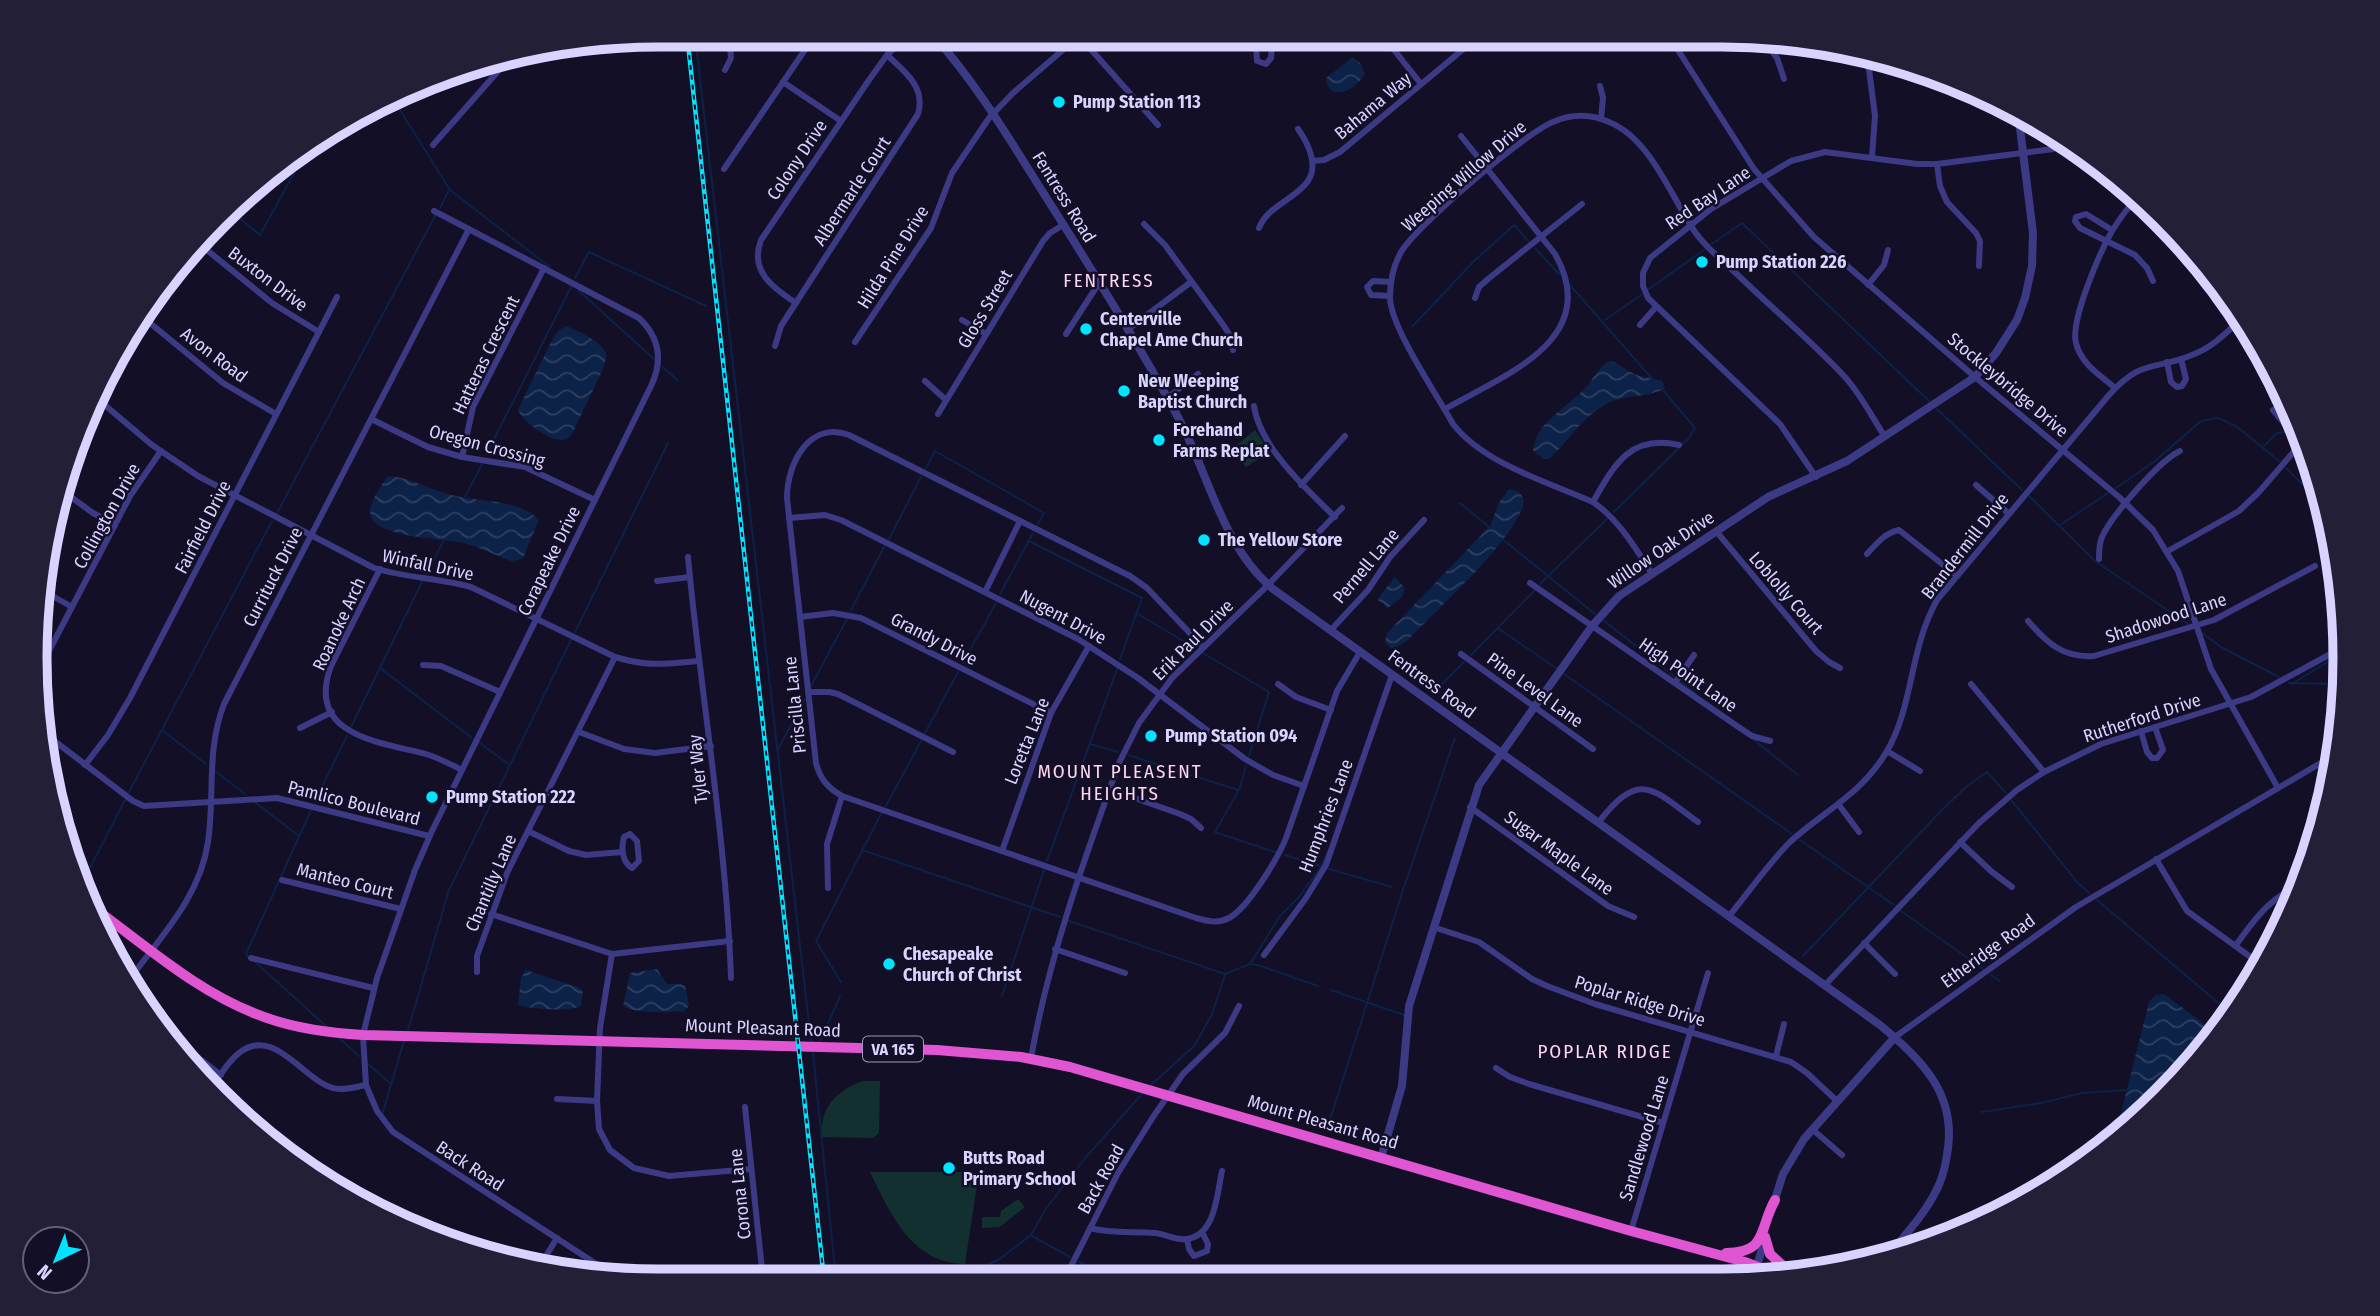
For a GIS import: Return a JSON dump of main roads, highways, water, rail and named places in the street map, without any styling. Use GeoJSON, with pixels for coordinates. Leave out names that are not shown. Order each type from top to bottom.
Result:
{"type":"FeatureCollection","features":[{"type":"Feature","properties":{"kind":"highway","name":"Mount Pleasant Road"},"geometry":{"type":"LineString","coordinates":[[104,915],[210,991],[253,1013],[303,1027],[363,1034],[937,1050],[1031,1058],[1759,1267]]}},
{"type":"Feature","properties":{"kind":"highway"},"geometry":{"type":"LineString","coordinates":[[1709,1251],[1741,1252],[1755,1246],[1775,1200]]}},
{"type":"Feature","properties":{"kind":"highway"},"geometry":{"type":"LineString","coordinates":[[1765,1237],[1770,1254],[1783,1265]]}},
{"type":"Feature","properties":{"kind":"water"},"geometry":{"type":"Polygon","coordinates":[[[1352,58],[1360,63],[1365,74],[1351,88],[1342,92],[1332,91],[1326,78],[1352,58]]]}},
{"type":"Feature","properties":{"kind":"water"},"geometry":{"type":"Polygon","coordinates":[[[567,326],[595,341],[607,355],[574,430],[568,438],[562,440],[537,429],[524,419],[518,409],[554,336],[567,326]]]}},
{"type":"Feature","properties":{"kind":"water"},"geometry":{"type":"Polygon","coordinates":[[[1609,361],[1636,375],[1662,381],[1665,388],[1606,404],[1583,422],[1549,459],[1544,459],[1533,451],[1539,432],[1546,423],[1579,394],[1609,361]]]}},
{"type":"Feature","properties":{"kind":"water"},"geometry":{"type":"Polygon","coordinates":[[[390,476],[452,495],[510,505],[531,513],[539,520],[523,558],[513,562],[469,545],[412,536],[377,524],[371,517],[372,502],[390,476]]]}},
{"type":"Feature","properties":{"kind":"water"},"geometry":{"type":"Polygon","coordinates":[[[1509,489],[1519,492],[1524,502],[1503,539],[1471,577],[1406,642],[1392,649],[1385,643],[1387,633],[1491,525],[1498,504],[1509,489]]]}},
{"type":"Feature","properties":{"kind":"water"},"geometry":{"type":"Polygon","coordinates":[[[1395,577],[1405,588],[1402,597],[1388,608],[1378,600],[1395,577]]]}},
{"type":"Feature","properties":{"kind":"water"},"geometry":{"type":"Polygon","coordinates":[[[657,969],[667,984],[685,986],[689,1005],[685,1011],[643,1011],[623,1006],[630,973],[657,969]]]}},
{"type":"Feature","properties":{"kind":"water"},"geometry":{"type":"Polygon","coordinates":[[[526,970],[580,988],[583,992],[581,1006],[550,1009],[518,1005],[521,978],[526,970]]]}},
{"type":"Feature","properties":{"kind":"water"},"geometry":{"type":"Polygon","coordinates":[[[2164,994],[2209,1027],[2154,1090],[2119,1122],[2149,1002],[2156,995],[2164,994]]]}},
{"type":"Feature","properties":{"kind":"waterway"},"geometry":{"type":"LineString","coordinates":[[696,47],[811,1041]]}},
{"type":"Feature","properties":{"kind":"waterway"},"geometry":{"type":"LineString","coordinates":[[397,106],[450,190],[550,267]]}},
{"type":"Feature","properties":{"kind":"waterway"},"geometry":{"type":"LineString","coordinates":[[237,216],[260,235],[299,164]]}},
{"type":"Feature","properties":{"kind":"waterway"},"geometry":{"type":"LineString","coordinates":[[440,208],[449,190]]}},
{"type":"Feature","properties":{"kind":"waterway"},"geometry":{"type":"LineString","coordinates":[[277,513],[435,216]]}},
{"type":"Feature","properties":{"kind":"waterway"},"geometry":{"type":"LineString","coordinates":[[1712,244],[1742,223],[1929,401]]}},
{"type":"Feature","properties":{"kind":"waterway"},"geometry":{"type":"LineString","coordinates":[[1413,326],[1473,262],[1514,225],[1528,241]]}},
{"type":"Feature","properties":{"kind":"waterway"},"geometry":{"type":"LineString","coordinates":[[1535,248],[1559,274]]}},
{"type":"Feature","properties":{"kind":"waterway"},"geometry":{"type":"LineString","coordinates":[[1649,289],[1704,250]]}},
{"type":"Feature","properties":{"kind":"waterway"},"geometry":{"type":"LineString","coordinates":[[575,278],[589,252],[706,306]]}},
{"type":"Feature","properties":{"kind":"waterway"},"geometry":{"type":"LineString","coordinates":[[1570,285],[1654,381]]}},
{"type":"Feature","properties":{"kind":"waterway"},"geometry":{"type":"LineString","coordinates":[[486,455],[571,287]]}},
{"type":"Feature","properties":{"kind":"waterway"},"geometry":{"type":"LineString","coordinates":[[578,290],[655,360]]}},
{"type":"Feature","properties":{"kind":"waterway"},"geometry":{"type":"LineString","coordinates":[[1605,320],[1641,295]]}},
{"type":"Feature","properties":{"kind":"waterway"},"geometry":{"type":"LineString","coordinates":[[663,367],[678,381]]}},
{"type":"Feature","properties":{"kind":"waterway"},"geometry":{"type":"LineString","coordinates":[[1614,512],[1689,438],[1695,428],[1663,390]]}},
{"type":"Feature","properties":{"kind":"waterway"},"geometry":{"type":"LineString","coordinates":[[1937,409],[2022,490]]}},
{"type":"Feature","properties":{"kind":"waterway"},"geometry":{"type":"LineString","coordinates":[[2116,488],[2155,461],[2201,421],[2218,418],[2236,426],[2279,461]]}},
{"type":"Feature","properties":{"kind":"waterway"},"geometry":{"type":"LineString","coordinates":[[2264,446],[2277,433],[2288,432]]}},
{"type":"Feature","properties":{"kind":"waterway"},"geometry":{"type":"LineString","coordinates":[[575,632],[668,443]]}},
{"type":"Feature","properties":{"kind":"waterway"},"geometry":{"type":"LineString","coordinates":[[926,468],[935,451],[1044,513],[1038,524]]}},
{"type":"Feature","properties":{"kind":"waterway"},"geometry":{"type":"LineString","coordinates":[[465,497],[482,464]]}},
{"type":"Feature","properties":{"kind":"waterway"},"geometry":{"type":"LineString","coordinates":[[2286,468],[2309,491]]}},
{"type":"Feature","properties":{"kind":"waterway"},"geometry":{"type":"LineString","coordinates":[[889,539],[921,477]]}},
{"type":"Feature","properties":{"kind":"waterway"},"geometry":{"type":"LineString","coordinates":[[2060,525],[2108,493]]}},
{"type":"Feature","properties":{"kind":"waterway"},"geometry":{"type":"LineString","coordinates":[[2029,496],[2095,561],[2188,624]]}},
{"type":"Feature","properties":{"kind":"waterway"},"geometry":{"type":"LineString","coordinates":[[1460,503],[1489,527]]}},
{"type":"Feature","properties":{"kind":"waterway"},"geometry":{"type":"LineString","coordinates":[[1540,584],[1607,519]]}},
{"type":"Feature","properties":{"kind":"waterway"},"geometry":{"type":"LineString","coordinates":[[129,792],[272,521]]}},
{"type":"Feature","properties":{"kind":"waterway"},"geometry":{"type":"LineString","coordinates":[[1000,594],[1033,533]]}},
{"type":"Feature","properties":{"kind":"waterway"},"geometry":{"type":"LineString","coordinates":[[1501,538],[1595,614]]}},
{"type":"Feature","properties":{"kind":"waterway"},"geometry":{"type":"LineString","coordinates":[[427,573],[444,540]]}},
{"type":"Feature","properties":{"kind":"waterway"},"geometry":{"type":"LineString","coordinates":[[1029,541],[1142,598],[1120,659]]}},
{"type":"Feature","properties":{"kind":"waterway"},"geometry":{"type":"LineString","coordinates":[[851,610],[884,547]]}},
{"type":"Feature","properties":{"kind":"waterway"},"geometry":{"type":"LineString","coordinates":[[351,727],[422,582]]}},
{"type":"Feature","properties":{"kind":"waterway"},"geometry":{"type":"LineString","coordinates":[[1471,655],[1534,591]]}},
{"type":"Feature","properties":{"kind":"waterway"},"geometry":{"type":"LineString","coordinates":[[963,663],[996,603]]}},
{"type":"Feature","properties":{"kind":"waterway"},"geometry":{"type":"LineString","coordinates":[[1138,614],[1195,648]]}},
{"type":"Feature","properties":{"kind":"waterway"},"geometry":{"type":"LineString","coordinates":[[811,686],[847,619]]}},
{"type":"Feature","properties":{"kind":"waterway"},"geometry":{"type":"LineString","coordinates":[[1603,620],[1674,676]]}},
{"type":"Feature","properties":{"kind":"waterway"},"geometry":{"type":"LineString","coordinates":[[1499,629],[1556,668]]}},
{"type":"Feature","properties":{"kind":"waterway"},"geometry":{"type":"LineString","coordinates":[[2202,633],[2221,647],[2279,677]]}},
{"type":"Feature","properties":{"kind":"waterway"},"geometry":{"type":"LineString","coordinates":[[408,1030],[449,890],[571,640]]}},
{"type":"Feature","properties":{"kind":"waterway"},"geometry":{"type":"LineString","coordinates":[[1203,653],[1269,692],[1249,756]]}},
{"type":"Feature","properties":{"kind":"waterway"},"geometry":{"type":"LineString","coordinates":[[2292,684],[2333,658]]}},
{"type":"Feature","properties":{"kind":"waterway"},"geometry":{"type":"LineString","coordinates":[[1435,691],[1464,662]]}},
{"type":"Feature","properties":{"kind":"waterway"},"geometry":{"type":"LineString","coordinates":[[380,668],[472,738]]}},
{"type":"Feature","properties":{"kind":"waterway"},"geometry":{"type":"LineString","coordinates":[[1047,861],[1117,669]]}},
{"type":"Feature","properties":{"kind":"waterway"},"geometry":{"type":"LineString","coordinates":[[925,733],[958,672]]}},
{"type":"Feature","properties":{"kind":"waterway"},"geometry":{"type":"LineString","coordinates":[[1564,674],[1792,834]]}},
{"type":"Feature","properties":{"kind":"waterway"},"geometry":{"type":"LineString","coordinates":[[1681,682],[1695,693]]}},
{"type":"Feature","properties":{"kind":"waterway"},"geometry":{"type":"LineString","coordinates":[[2289,683],[2332,684]]}},
{"type":"Feature","properties":{"kind":"waterway"},"geometry":{"type":"LineString","coordinates":[[778,749],[805,699]]}},
{"type":"Feature","properties":{"kind":"waterway"},"geometry":{"type":"LineString","coordinates":[[162,730],[206,764]]}},
{"type":"Feature","properties":{"kind":"waterway"},"geometry":{"type":"LineString","coordinates":[[315,801],[347,736]]}},
{"type":"Feature","properties":{"kind":"waterway"},"geometry":{"type":"LineString","coordinates":[[1328,1126],[1403,890],[1455,738]]}},
{"type":"Feature","properties":{"kind":"waterway"},"geometry":{"type":"LineString","coordinates":[[1754,740],[1798,775]]}},
{"type":"Feature","properties":{"kind":"waterway"},"geometry":{"type":"LineString","coordinates":[[886,806],[921,741]]}},
{"type":"Feature","properties":{"kind":"waterway"},"geometry":{"type":"LineString","coordinates":[[480,743],[508,764]]}},
{"type":"Feature","properties":{"kind":"waterway"},"geometry":{"type":"LineString","coordinates":[[1090,744],[1118,752]]}},
{"type":"Feature","properties":{"kind":"waterway"},"geometry":{"type":"LineString","coordinates":[[1128,755],[1238,790]]}},
{"type":"Feature","properties":{"kind":"waterway"},"geometry":{"type":"LineString","coordinates":[[1246,766],[1239,790],[1215,832],[1275,852]]}},
{"type":"Feature","properties":{"kind":"waterway"},"geometry":{"type":"LineString","coordinates":[[215,771],[245,794]]}},
{"type":"Feature","properties":{"kind":"waterway"},"geometry":{"type":"LineString","coordinates":[[1803,956],[1967,786],[1987,772],[2006,793]]}},
{"type":"Feature","properties":{"kind":"waterway"},"geometry":{"type":"LineString","coordinates":[[87,873],[125,800]]}},
{"type":"Feature","properties":{"kind":"waterway"},"geometry":{"type":"LineString","coordinates":[[2012,801],[2077,882],[2089,893]]}},
{"type":"Feature","properties":{"kind":"waterway"},"geometry":{"type":"LineString","coordinates":[[256,803],[299,836]]}},
{"type":"Feature","properties":{"kind":"waterway"},"geometry":{"type":"LineString","coordinates":[[249,958],[246,954],[311,810]]}},
{"type":"Feature","properties":{"kind":"waterway"},"geometry":{"type":"LineString","coordinates":[[841,982],[816,941],[881,814]]}},
{"type":"Feature","properties":{"kind":"waterway"},"geometry":{"type":"LineString","coordinates":[[1800,840],[1894,905]]}},
{"type":"Feature","properties":{"kind":"waterway"},"geometry":{"type":"LineString","coordinates":[[862,850],[1060,917]]}},
{"type":"Feature","properties":{"kind":"waterway"},"geometry":{"type":"LineString","coordinates":[[1250,964],[1280,916],[1298,898],[1321,867],[1328,851]]}},
{"type":"Feature","properties":{"kind":"waterway"},"geometry":{"type":"LineString","coordinates":[[1285,855],[1320,866]]}},
{"type":"Feature","properties":{"kind":"waterway"},"geometry":{"type":"LineString","coordinates":[[1329,869],[1392,887]]}},
{"type":"Feature","properties":{"kind":"waterway"},"geometry":{"type":"LineString","coordinates":[[1002,996],[1044,870]]}},
{"type":"Feature","properties":{"kind":"waterway"},"geometry":{"type":"LineString","coordinates":[[2097,900],[2223,1007]]}},
{"type":"Feature","properties":{"kind":"waterway"},"geometry":{"type":"LineString","coordinates":[[1901,911],[1983,969]]}},
{"type":"Feature","properties":{"kind":"waterway"},"geometry":{"type":"LineString","coordinates":[[1069,921],[1225,974],[1250,964],[1258,965],[1318,986]]}},
{"type":"Feature","properties":{"kind":"waterway"},"geometry":{"type":"LineString","coordinates":[[254,961],[326,1026]]}},
{"type":"Feature","properties":{"kind":"waterway"},"geometry":{"type":"LineString","coordinates":[[1150,1086],[1195,1045],[1212,1014],[1225,975]]}},
{"type":"Feature","properties":{"kind":"waterway"},"geometry":{"type":"LineString","coordinates":[[1991,975],[2000,981]]}},
{"type":"Feature","properties":{"kind":"waterway"},"geometry":{"type":"LineString","coordinates":[[1331,990],[1404,1015]]}},
{"type":"Feature","properties":{"kind":"waterway"},"geometry":{"type":"LineString","coordinates":[[820,1042],[840,996]]}},
{"type":"Feature","properties":{"kind":"waterway"},"geometry":{"type":"LineString","coordinates":[[339,1038],[359,1056]]}},
{"type":"Feature","properties":{"kind":"waterway"},"geometry":{"type":"LineString","coordinates":[[382,1115],[404,1041]]}},
{"type":"Feature","properties":{"kind":"waterway"},"geometry":{"type":"LineString","coordinates":[[813,1053],[835,1269]]}},
{"type":"Feature","properties":{"kind":"waterway"},"geometry":{"type":"LineString","coordinates":[[368,1064],[391,1084]]}},
{"type":"Feature","properties":{"kind":"waterway"},"geometry":{"type":"LineString","coordinates":[[1982,1112],[2041,1103],[2082,1093],[2126,1090]]}},
{"type":"Feature","properties":{"kind":"waterway"},"geometry":{"type":"LineString","coordinates":[[980,1269],[1001,1258],[1031,1235],[1045,1210],[1087,1156],[1142,1094]]}},
{"type":"Feature","properties":{"kind":"waterway"},"geometry":{"type":"LineString","coordinates":[[1032,1236],[1070,1257]]}},
{"type":"Feature","properties":{"kind":"waterway"},"geometry":{"type":"LineString","coordinates":[[1079,1262],[1093,1269]]}},
{"type":"Feature","properties":{"kind":"railway"},"geometry":{"type":"LineString","coordinates":[[688,47],[823,1269]]}},
{"type":"Feature","properties":{"kind":"place","name":"Pump Station 113"},"geometry":{"type":"Point","coordinates":[1059,102]}},
{"type":"Feature","properties":{"kind":"place","name":"Pump Station 226"},"geometry":{"type":"Point","coordinates":[1702,262]}},
{"type":"Feature","properties":{"kind":"place","name":"Centerville Chapel Ame Church"},"geometry":{"type":"Point","coordinates":[1086,329]}},
{"type":"Feature","properties":{"kind":"place","name":"New Weeping Baptist Church"},"geometry":{"type":"Point","coordinates":[1124,391]}},
{"type":"Feature","properties":{"kind":"place","name":"Forehand Farms Replat"},"geometry":{"type":"Point","coordinates":[1159,440]}},
{"type":"Feature","properties":{"kind":"place","name":"The Yellow Store"},"geometry":{"type":"Point","coordinates":[1204,540]}},
{"type":"Feature","properties":{"kind":"place","name":"Pump Station 094"},"geometry":{"type":"Point","coordinates":[1151,736]}},
{"type":"Feature","properties":{"kind":"place","name":"Pump Station 222"},"geometry":{"type":"Point","coordinates":[432,797]}},
{"type":"Feature","properties":{"kind":"place","name":"Chesapeake Church of Christ"},"geometry":{"type":"Point","coordinates":[889,964]}},
{"type":"Feature","properties":{"kind":"place","name":"Butts Road Primary School"},"geometry":{"type":"Point","coordinates":[949,1168]}},
{"type":"Feature","properties":{"kind":"district","name":"FENTRESS"},"geometry":{"type":"Point","coordinates":[1109,280]}},
{"type":"Feature","properties":{"kind":"district","name":"MOUNT PLEASENT HEIGHTS"},"geometry":{"type":"Point","coordinates":[1120,782]}},
{"type":"Feature","properties":{"kind":"district","name":"POPLAR RIDGE"},"geometry":{"type":"Point","coordinates":[1605,1051]}}]}
